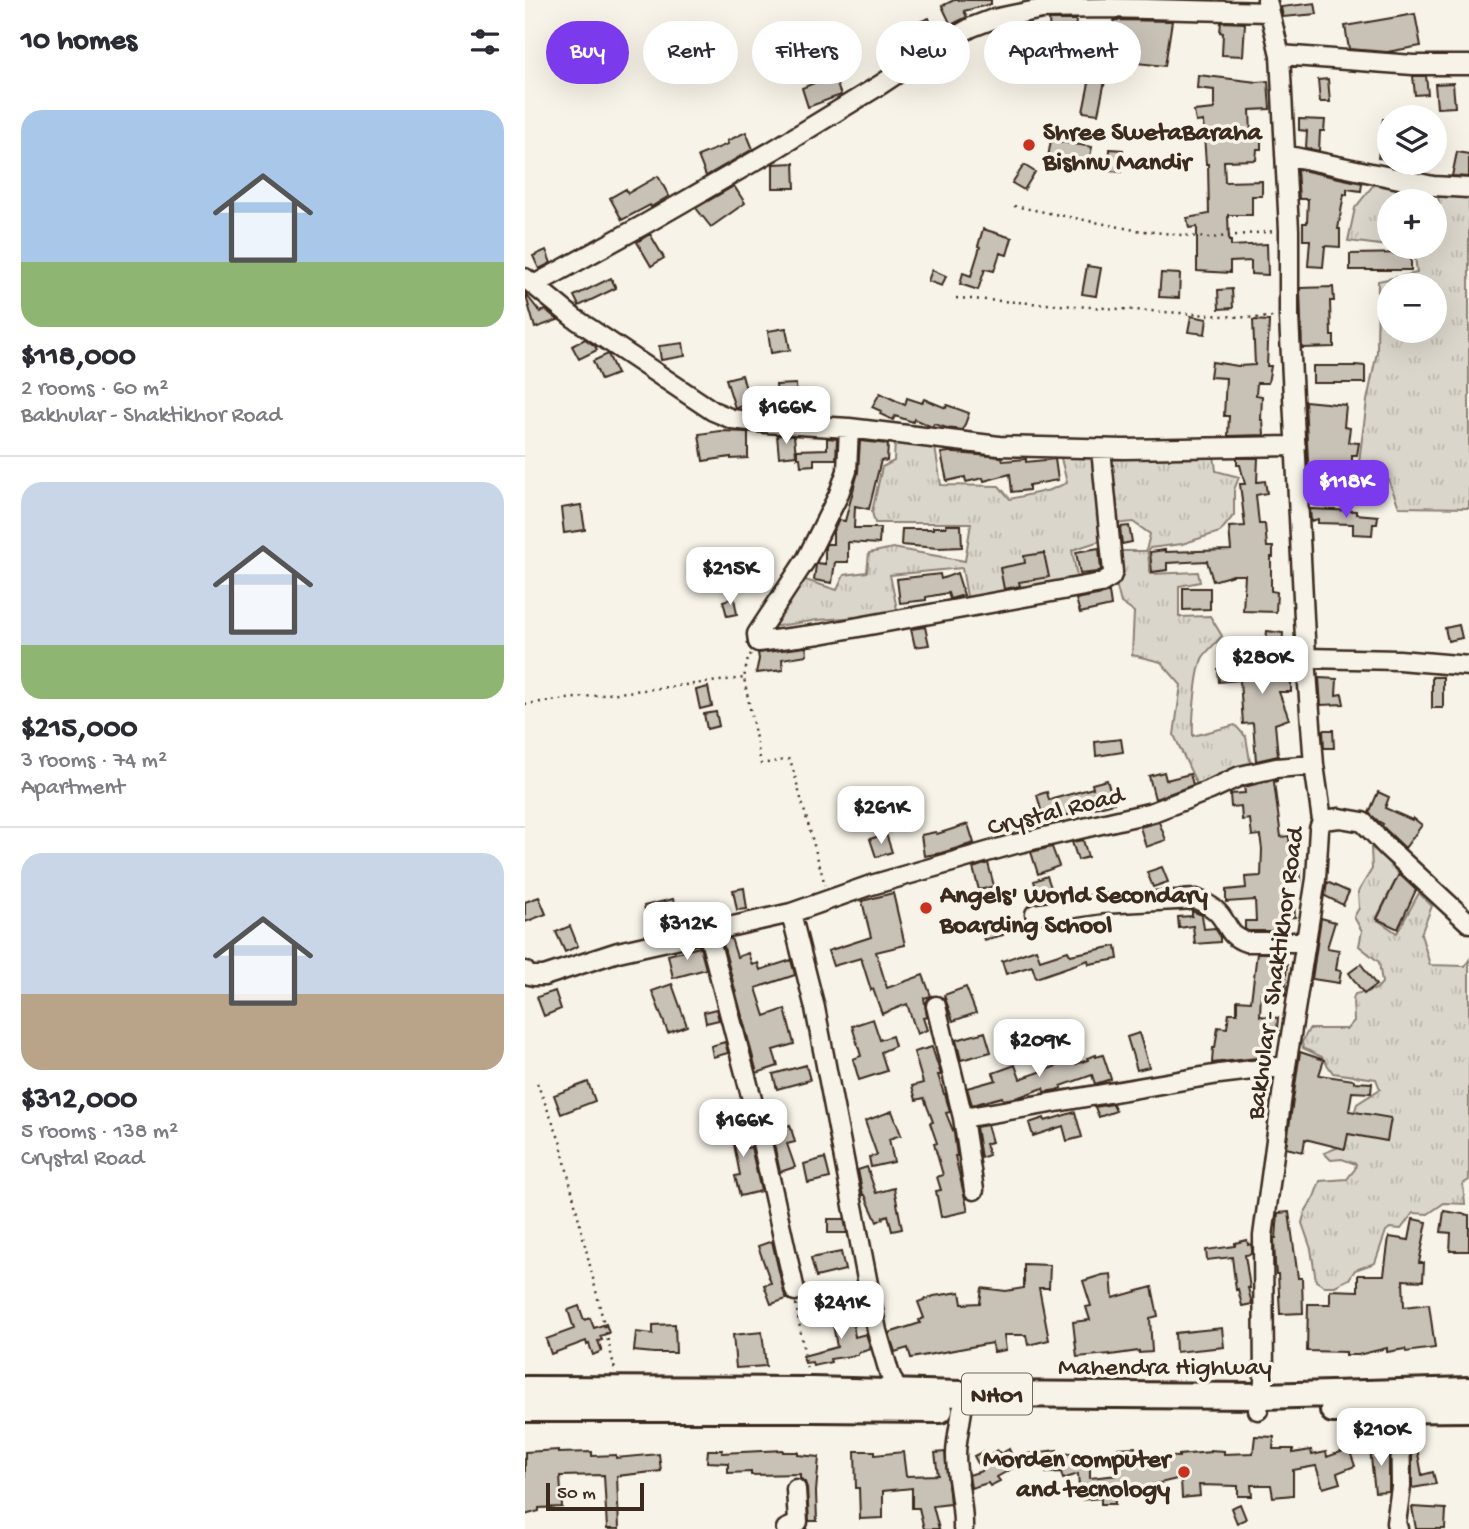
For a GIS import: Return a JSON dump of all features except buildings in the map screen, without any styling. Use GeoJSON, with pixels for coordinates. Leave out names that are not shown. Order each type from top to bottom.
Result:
{"type":"FeatureCollection","features":[{"type":"Feature","properties":{"kind":"highway","name":"Mahendra Highway"},"geometry":{"type":"LineString","coordinates":[[525,1389],[812,1390],[1260,1403],[1400,1410],[1469,1409]]}},
{"type":"Feature","properties":{"kind":"highway","name":"Mahendra Highway"},"geometry":{"type":"LineString","coordinates":[[525,1409],[962,1410],[1260,1403],[1469,1390]]}},
{"type":"Feature","properties":{"kind":"street","name":"Bakhular - Shaktikhor Road"},"geometry":{"type":"LineString","coordinates":[[1260,1403],[1264,1382],[1263,1236],[1286,1066],[1316,879],[1322,820],[1314,765],[1306,659],[1289,317],[1289,230],[1280,55],[1268,6]]}},
{"type":"Feature","properties":{"kind":"street"},"geometry":{"type":"LineString","coordinates":[[1268,6],[1042,9],[993,19],[945,42],[772,151],[647,223],[530,282],[574,318],[713,411],[732,419],[849,428],[999,446],[1101,449],[1296,446]]}},
{"type":"Feature","properties":{"kind":"street"},"geometry":{"type":"LineString","coordinates":[[1280,55],[1413,65],[1469,65]]}},
{"type":"Feature","properties":{"kind":"street"},"geometry":{"type":"LineString","coordinates":[[1285,155],[1433,186],[1469,188]]}},
{"type":"Feature","properties":{"kind":"street"},"geometry":{"type":"LineString","coordinates":[[849,428],[847,471],[838,496],[807,558],[757,634],[758,642],[820,634],[1101,583],[1111,577],[1113,572],[1101,449]]}},
{"type":"Feature","properties":{"kind":"street"},"geometry":{"type":"LineString","coordinates":[[1306,659],[1399,660],[1469,666]]}},
{"type":"Feature","properties":{"kind":"street","name":"Crystal Road"},"geometry":{"type":"LineString","coordinates":[[525,973],[544,976],[618,952],[791,913],[868,886],[1015,844],[1153,812],[1240,776],[1276,768],[1314,765]]}},
{"type":"Feature","properties":{"kind":"street"},"geometry":{"type":"LineString","coordinates":[[1322,820],[1340,818],[1363,822],[1469,923]]}},
{"type":"Feature","properties":{"kind":"street"},"geometry":{"type":"LineString","coordinates":[[1035,914],[1100,904],[1196,899],[1210,905],[1230,932],[1246,943],[1305,943]]}},
{"type":"Feature","properties":{"kind":"street"},"geometry":{"type":"LineString","coordinates":[[791,913],[815,1008],[877,1331],[898,1393]]}},
{"type":"Feature","properties":{"kind":"street"},"geometry":{"type":"LineString","coordinates":[[708,932],[755,1111],[795,1291]]}},
{"type":"Feature","properties":{"kind":"street"},"geometry":{"type":"LineString","coordinates":[[936,1006],[963,1118],[974,1190]]}},
{"type":"Feature","properties":{"kind":"street"},"geometry":{"type":"LineString","coordinates":[[963,1118],[1219,1074],[1286,1066]]}},
{"type":"Feature","properties":{"kind":"street"},"geometry":{"type":"LineString","coordinates":[[962,1410],[956,1453],[963,1529]]}},
{"type":"Feature","properties":{"kind":"street"},"geometry":{"type":"LineString","coordinates":[[1394,1527],[1401,1487],[1400,1410]]}},
{"type":"Feature","properties":{"kind":"street"},"geometry":{"type":"LineString","coordinates":[[786,1529],[798,1521],[796,1489]]}},
{"type":"Feature","properties":{"kind":"path"},"geometry":{"type":"LineString","coordinates":[[1014,206],[1135,230],[1209,238],[1289,230]]}},
{"type":"Feature","properties":{"kind":"path"},"geometry":{"type":"LineString","coordinates":[[956,298],[1289,317]]}},
{"type":"Feature","properties":{"kind":"path"},"geometry":{"type":"LineString","coordinates":[[758,642],[748,658],[744,678],[761,764],[790,759],[825,887],[833,898]]}},
{"type":"Feature","properties":{"kind":"path"},"geometry":{"type":"LineString","coordinates":[[525,704],[744,678]]}},
{"type":"Feature","properties":{"kind":"path"},"geometry":{"type":"LineString","coordinates":[[537,1083],[561,1141],[620,1388]]}},
{"type":"Feature","properties":{"kind":"path"},"geometry":{"type":"LineString","coordinates":[[795,1291],[812,1390]]}},
{"type":"Feature","properties":{"kind":"green space"},"geometry":{"type":"Polygon","coordinates":[[[1375,183],[1399,185],[1400,189],[1377,189],[1377,245],[1348,241],[1355,208],[1375,183]]]}},
{"type":"Feature","properties":{"kind":"green space"},"geometry":{"type":"Polygon","coordinates":[[[1447,193],[1469,197],[1469,508],[1399,507],[1386,474],[1358,469],[1377,343],[1447,343],[1447,273],[1417,273],[1415,259],[1447,259],[1447,193]]]}},
{"type":"Feature","properties":{"kind":"green space"},"geometry":{"type":"Polygon","coordinates":[[[895,439],[935,447],[941,485],[999,486],[1010,499],[1050,490],[1067,483],[1060,454],[1096,454],[1103,540],[1072,550],[1078,582],[968,602],[962,568],[890,575],[898,614],[818,620],[771,627],[802,579],[837,590],[844,575],[867,572],[869,553],[893,548],[965,561],[971,523],[875,523],[872,512],[882,467],[894,461],[895,439]]]}},
{"type":"Feature","properties":{"kind":"green space"},"geometry":{"type":"Polygon","coordinates":[[[1214,455],[1216,471],[1239,477],[1234,490],[1234,515],[1220,532],[1182,544],[1150,548],[1148,552],[1150,574],[1198,572],[1200,582],[1179,586],[1179,617],[1210,616],[1222,636],[1203,657],[1198,673],[1193,736],[1235,725],[1246,737],[1251,767],[1199,789],[1174,735],[1181,685],[1161,662],[1132,655],[1134,612],[1121,603],[1116,584],[1120,551],[1146,551],[1150,534],[1133,522],[1114,524],[1112,456],[1214,455]]]}},
{"type":"Feature","properties":{"kind":"green space"},"geometry":{"type":"Polygon","coordinates":[[[1371,848],[1376,849],[1399,874],[1376,919],[1397,933],[1419,893],[1432,906],[1421,934],[1430,965],[1465,966],[1469,960],[1469,1180],[1463,1184],[1465,1204],[1444,1203],[1428,1214],[1413,1213],[1401,1229],[1390,1228],[1386,1231],[1375,1263],[1355,1270],[1349,1279],[1335,1286],[1324,1286],[1316,1281],[1311,1249],[1302,1223],[1305,1212],[1320,1181],[1347,1179],[1355,1169],[1356,1164],[1342,1159],[1331,1160],[1324,1153],[1344,1145],[1357,1104],[1380,1089],[1376,1079],[1333,1073],[1322,1057],[1303,1048],[1302,1042],[1309,1029],[1347,1029],[1354,1021],[1355,994],[1376,989],[1382,983],[1379,962],[1359,946],[1362,931],[1354,917],[1359,908],[1358,892],[1372,869],[1371,848]]]}},
{"type":"Feature","properties":{"kind":"place","name":"Shree SwetaBaraha Bishnu Mandir"},"geometry":{"type":"Point","coordinates":[1029,145]}},
{"type":"Feature","properties":{"kind":"place","name":"Angels' World Secondary Boarding School"},"geometry":{"type":"Point","coordinates":[926,908]}},
{"type":"Feature","properties":{"kind":"place","name":"Morden computer and tecnology"},"geometry":{"type":"Point","coordinates":[1184,1472]}}]}
